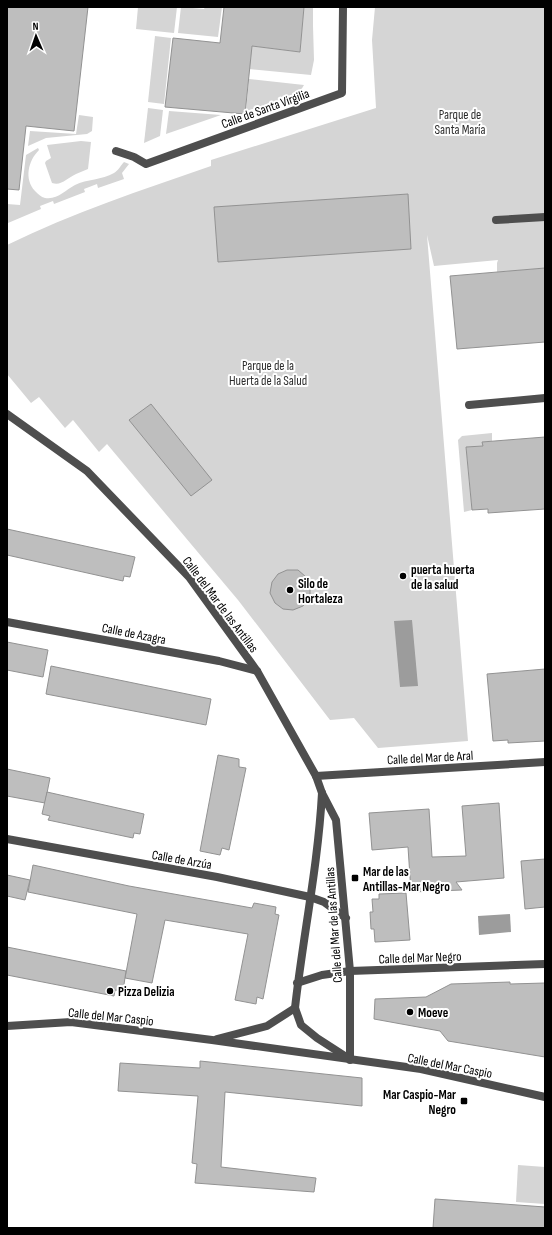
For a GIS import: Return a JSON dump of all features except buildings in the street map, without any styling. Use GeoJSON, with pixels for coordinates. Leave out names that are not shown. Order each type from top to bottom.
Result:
{"type":"FeatureCollection","features":[{"type":"Feature","properties":{"kind":"street","name":"Calle de Santa Virgilia"},"geometry":{"type":"LineString","coordinates":[[116,151],[134,157],[146,164],[342,93],[343,7]]}},
{"type":"Feature","properties":{"kind":"street"},"geometry":{"type":"LineString","coordinates":[[496,220],[545,217]]}},
{"type":"Feature","properties":{"kind":"street"},"geometry":{"type":"LineString","coordinates":[[469,405],[545,398]]}},
{"type":"Feature","properties":{"kind":"street","name":"Calle del Mar de las Antillas"},"geometry":{"type":"LineString","coordinates":[[7,414],[88,471],[189,577],[257,671],[316,776],[322,793],[336,820],[350,971],[350,1060]]}},
{"type":"Feature","properties":{"kind":"street","name":"Calle de Azagra"},"geometry":{"type":"LineString","coordinates":[[7,622],[219,661],[257,671]]}},
{"type":"Feature","properties":{"kind":"street","name":"Calle del Mar de Aral"},"geometry":{"type":"LineString","coordinates":[[316,776],[545,762]]}},
{"type":"Feature","properties":{"kind":"street","name":"Calle del Mar de las Antillas"},"geometry":{"type":"LineString","coordinates":[[295,1008],[297,983],[314,877],[322,793]]}},
{"type":"Feature","properties":{"kind":"street","name":"Calle de Arzúa"},"geometry":{"type":"LineString","coordinates":[[7,839],[210,876],[310,897],[324,902],[346,918]]}},
{"type":"Feature","properties":{"kind":"street","name":"Calle del Mar Negro"},"geometry":{"type":"LineString","coordinates":[[297,983],[322,975],[350,971],[545,964]]}},
{"type":"Feature","properties":{"kind":"street","name":"Calle del Mar Caspio"},"geometry":{"type":"LineString","coordinates":[[212,1040],[267,1026],[295,1008],[301,1025],[317,1038],[350,1060]]}},
{"type":"Feature","properties":{"kind":"street","name":"Calle del Mar Caspio"},"geometry":{"type":"LineString","coordinates":[[7,1026],[71,1022],[212,1040],[421,1069],[545,1097]]}},
{"type":"Feature","properties":{"kind":"green space"},"geometry":{"type":"Polygon","coordinates":[[[138,7],[177,7],[174,33],[136,29],[138,7]]]}},
{"type":"Feature","properties":{"kind":"green space"},"geometry":{"type":"Polygon","coordinates":[[[181,7],[204,9],[205,7],[222,7],[218,37],[178,33],[181,7]]]}},
{"type":"Feature","properties":{"kind":"green space"},"geometry":{"type":"Polygon","coordinates":[[[304,7],[313,7],[314,60],[311,75],[249,69],[252,46],[300,52],[304,7]]]}},
{"type":"Feature","properties":{"kind":"green space","name":"Parque de la Huerta de la Salud"},"geometry":{"type":"Polygon","coordinates":[[[375,7],[545,7],[545,268],[497,272],[498,260],[434,266],[427,235],[468,741],[378,748],[354,718],[330,720],[238,600],[107,444],[99,452],[73,420],[65,428],[39,397],[31,403],[7,374],[7,245],[82,212],[211,166],[211,160],[376,108],[372,40],[375,7]]]}},
{"type":"Feature","properties":{"kind":"green space"},"geometry":{"type":"Polygon","coordinates":[[[155,36],[171,38],[164,104],[148,102],[155,36]]]}},
{"type":"Feature","properties":{"kind":"green space"},"geometry":{"type":"Polygon","coordinates":[[[249,79],[304,85],[298,95],[246,111],[249,79]]]}},
{"type":"Feature","properties":{"kind":"green space"},"geometry":{"type":"Polygon","coordinates":[[[148,108],[163,110],[160,136],[144,143],[148,108]]]}},
{"type":"Feature","properties":{"kind":"green space"},"geometry":{"type":"Polygon","coordinates":[[[169,111],[221,115],[166,134],[169,111]]]}},
{"type":"Feature","properties":{"kind":"green space"},"geometry":{"type":"Polygon","coordinates":[[[79,115],[93,117],[92,131],[87,134],[46,138],[28,146],[30,131],[76,134],[79,115]]]}},
{"type":"Feature","properties":{"kind":"green space"},"geometry":{"type":"Polygon","coordinates":[[[81,141],[91,142],[88,169],[76,174],[62,183],[52,183],[45,163],[51,158],[47,145],[81,141]]]}},
{"type":"Feature","properties":{"kind":"green space"},"geometry":{"type":"Polygon","coordinates":[[[38,148],[39,150],[32,159],[30,165],[29,181],[35,191],[45,198],[54,198],[80,183],[114,173],[124,162],[129,164],[122,173],[124,179],[98,188],[97,184],[84,189],[85,192],[54,204],[53,201],[40,206],[41,209],[8,223],[7,204],[20,205],[26,155],[38,148]]]}},
{"type":"Feature","properties":{"kind":"green space"},"geometry":{"type":"Polygon","coordinates":[[[492,433],[492,441],[483,442],[483,446],[466,447],[472,510],[464,512],[458,440],[462,436],[492,433]]]}},
{"type":"Feature","properties":{"kind":"green space"},"geometry":{"type":"Polygon","coordinates":[[[518,1165],[545,1167],[545,1204],[516,1202],[518,1165]]]}},
{"type":"Feature","properties":{"kind":"shaded area"},"geometry":{"type":"Polygon","coordinates":[[[412,620],[418,686],[400,687],[394,621],[412,620]]]}},
{"type":"Feature","properties":{"kind":"shaded area"},"geometry":{"type":"Polygon","coordinates":[[[510,914],[511,932],[479,935],[478,916],[510,914]]]}},
{"type":"Feature","properties":{"kind":"place","name":"puerta huerta de la salud"},"geometry":{"type":"Point","coordinates":[403,576]}},
{"type":"Feature","properties":{"kind":"place","name":"Silo de Hortaleza"},"geometry":{"type":"Point","coordinates":[290,590]}},
{"type":"Feature","properties":{"kind":"place","name":"Mar de las Antillas-Mar Negro"},"geometry":{"type":"Point","coordinates":[355,878]}},
{"type":"Feature","properties":{"kind":"place","name":"Pizza Delizia"},"geometry":{"type":"Point","coordinates":[110,991]}},
{"type":"Feature","properties":{"kind":"place","name":"Moeve"},"geometry":{"type":"Point","coordinates":[410,1012]}},
{"type":"Feature","properties":{"kind":"place","name":"Mar Caspio-Mar Negro"},"geometry":{"type":"Point","coordinates":[464,1101]}},
{"type":"Feature","properties":{"kind":"park label","name":"Parque de Santa María"},"geometry":{"type":"Point","coordinates":[460,122]}}]}
